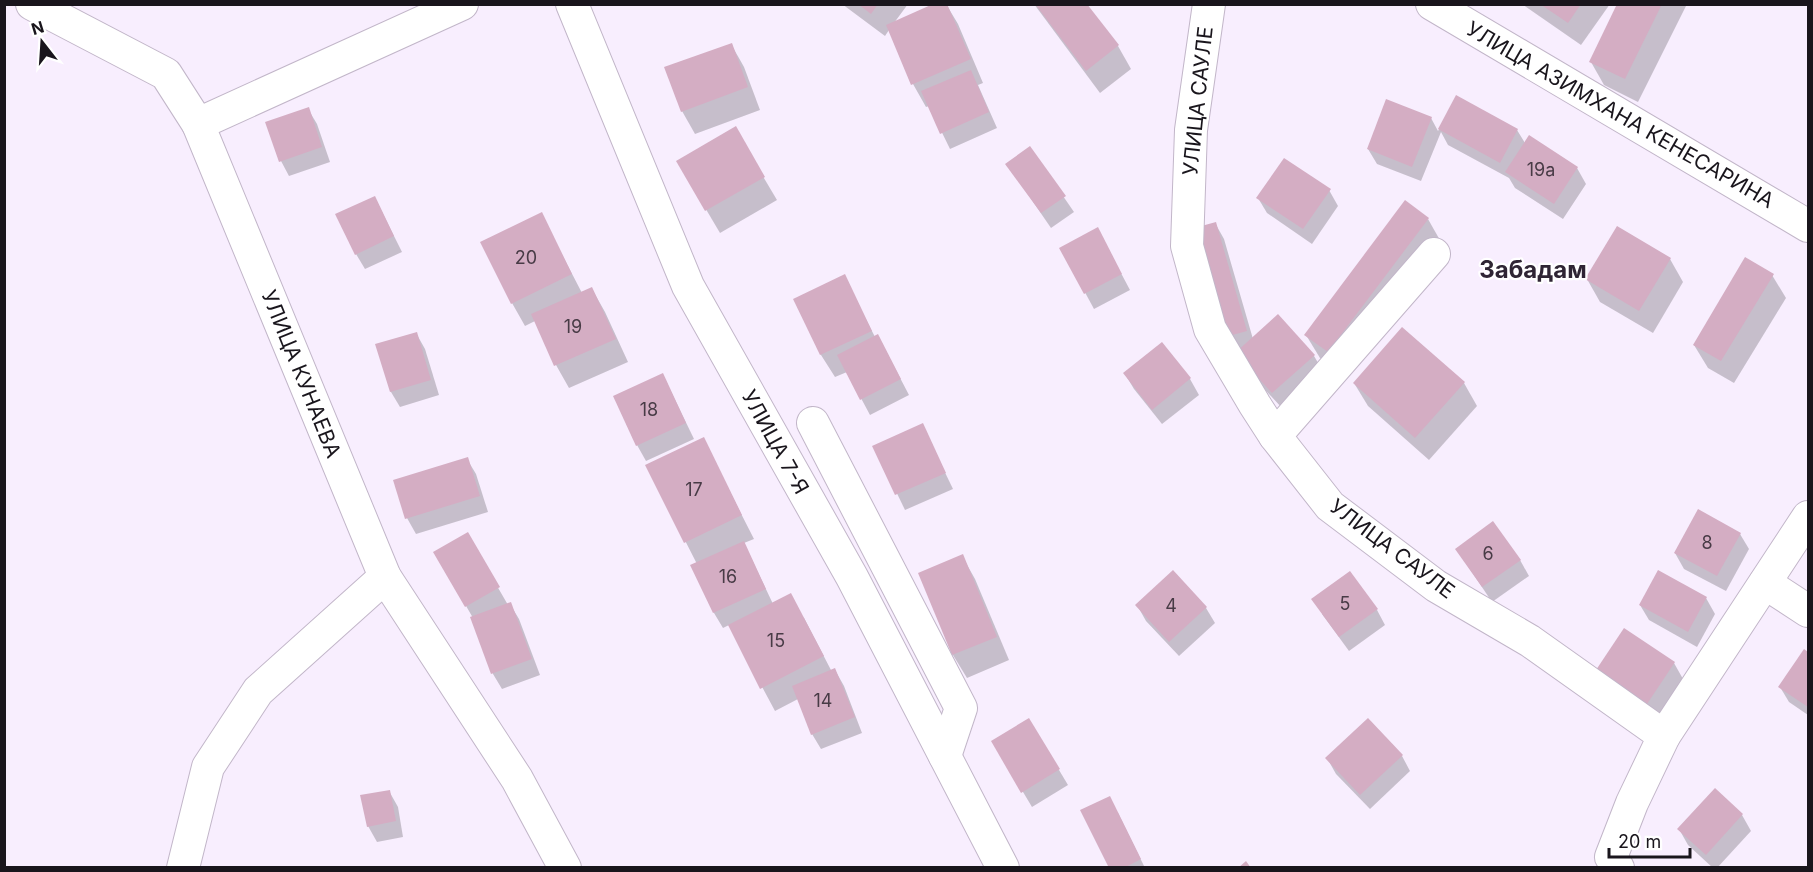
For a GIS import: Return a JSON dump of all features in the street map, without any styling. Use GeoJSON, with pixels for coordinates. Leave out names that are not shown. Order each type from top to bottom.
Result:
{"type":"FeatureCollection","features":[{"type":"Feature","properties":{"kind":"street","name":"УЛИЦА КУНАЕВА"},"geometry":{"type":"LineString","coordinates":[[32,4],[166,74],[198,124],[385,577],[517,779],[565,867]]}},
{"type":"Feature","properties":{"kind":"street"},"geometry":{"type":"LineString","coordinates":[[198,124],[462,4]]}},
{"type":"Feature","properties":{"kind":"street","name":"УЛИЦА 7-Я"},"geometry":{"type":"LineString","coordinates":[[572,4],[688,286],[852,577],[1003,867]]}},
{"type":"Feature","properties":{"kind":"street","name":"УЛИЦА САУЛЕ"},"geometry":{"type":"LineString","coordinates":[[1209,4],[1191,130],[1187,246],[1210,329],[1275,436],[1330,506],[1436,586],[1530,641],[1664,735]]}},
{"type":"Feature","properties":{"kind":"street","name":"УЛИЦА АЗИМХАНА КЕНЕСАРИНА"},"geometry":{"type":"LineString","coordinates":[[1432,4],[1809,226]]}},
{"type":"Feature","properties":{"kind":"street"},"geometry":{"type":"LineString","coordinates":[[1275,436],[1434,254]]}},
{"type":"Feature","properties":{"kind":"street"},"geometry":{"type":"LineString","coordinates":[[813,423],[961,708],[945,756]]}},
{"type":"Feature","properties":{"kind":"street"},"geometry":{"type":"LineString","coordinates":[[1618,867],[1611,856],[1632,803],[1664,735],[1809,517]]}},
{"type":"Feature","properties":{"kind":"street"},"geometry":{"type":"LineString","coordinates":[[183,867],[208,767],[258,691],[385,577]]}},
{"type":"Feature","properties":{"kind":"street"},"geometry":{"type":"LineString","coordinates":[[1765,583],[1809,611]]}},
{"type":"Feature","properties":{"kind":"building"},"geometry":{"type":"Polygon","coordinates":[[[858,4],[878,4],[871,14],[858,4]]]}},
{"type":"Feature","properties":{"kind":"building"},"geometry":{"type":"Polygon","coordinates":[[[933,4],[947,4],[971,59],[911,85],[886,25],[933,4]]]}},
{"type":"Feature","properties":{"kind":"building"},"geometry":{"type":"Polygon","coordinates":[[[1035,4],[1087,4],[1119,45],[1086,71],[1035,4]]]}},
{"type":"Feature","properties":{"kind":"building"},"geometry":{"type":"Polygon","coordinates":[[[1540,4],[1581,4],[1568,23],[1540,4]]]}},
{"type":"Feature","properties":{"kind":"building"},"geometry":{"type":"Polygon","coordinates":[[[1617,4],[1662,4],[1625,79],[1589,62],[1617,4]]]}},
{"type":"Feature","properties":{"kind":"building"},"geometry":{"type":"Polygon","coordinates":[[[732,43],[748,87],[681,112],[664,67],[732,43]]]}},
{"type":"Feature","properties":{"kind":"building"},"geometry":{"type":"Polygon","coordinates":[[[971,70],[989,112],[940,134],[921,91],[971,70]]]}},
{"type":"Feature","properties":{"kind":"building"},"geometry":{"type":"Polygon","coordinates":[[[1456,95],[1518,129],[1500,163],[1438,129],[1456,95]]]}},
{"type":"Feature","properties":{"kind":"building"},"geometry":{"type":"Polygon","coordinates":[[[1386,99],[1432,117],[1412,167],[1367,149],[1386,99]]]}},
{"type":"Feature","properties":{"kind":"building"},"geometry":{"type":"Polygon","coordinates":[[[309,107],[322,147],[279,162],[265,122],[309,107]]]}},
{"type":"Feature","properties":{"kind":"building"},"geometry":{"type":"Polygon","coordinates":[[[736,126],[765,177],[705,211],[676,161],[736,126]]]}},
{"type":"Feature","properties":{"kind":"building"},"geometry":{"type":"Polygon","coordinates":[[[1529,135],[1578,167],[1554,204],[1505,172],[1529,135]]]}},
{"type":"Feature","properties":{"kind":"building"},"geometry":{"type":"Polygon","coordinates":[[[1030,146],[1066,196],[1041,213],[1005,164],[1030,146]]]}},
{"type":"Feature","properties":{"kind":"building"},"geometry":{"type":"Polygon","coordinates":[[[1284,158],[1331,189],[1303,229],[1256,198],[1284,158]]]}},
{"type":"Feature","properties":{"kind":"building"},"geometry":{"type":"Polygon","coordinates":[[[375,196],[394,236],[355,255],[335,214],[375,196]]]}},
{"type":"Feature","properties":{"kind":"building"},"geometry":{"type":"Polygon","coordinates":[[[1405,200],[1429,218],[1328,352],[1304,335],[1405,200]]]}},
{"type":"Feature","properties":{"kind":"building"},"geometry":{"type":"Polygon","coordinates":[[[542,212],[572,274],[511,304],[480,242],[542,212]]]}},
{"type":"Feature","properties":{"kind":"building"},"geometry":{"type":"Polygon","coordinates":[[[1216,222],[1247,331],[1225,337],[1194,228],[1216,222]]]}},
{"type":"Feature","properties":{"kind":"building"},"geometry":{"type":"Polygon","coordinates":[[[1617,226],[1671,258],[1639,311],[1585,279],[1617,226]]]}},
{"type":"Feature","properties":{"kind":"building"},"geometry":{"type":"Polygon","coordinates":[[[1098,227],[1122,274],[1084,294],[1059,248],[1098,227]]]}},
{"type":"Feature","properties":{"kind":"building"},"geometry":{"type":"Polygon","coordinates":[[[1745,257],[1774,274],[1721,361],[1693,345],[1745,257]]]}},
{"type":"Feature","properties":{"kind":"building"},"geometry":{"type":"Polygon","coordinates":[[[845,274],[872,331],[820,355],[793,299],[845,274]]]}},
{"type":"Feature","properties":{"kind":"building"},"geometry":{"type":"Polygon","coordinates":[[[592,287],[616,339],[554,366],[531,314],[592,287]]]}},
{"type":"Feature","properties":{"kind":"building"},"geometry":{"type":"Polygon","coordinates":[[[1278,314],[1315,355],[1272,393],[1235,353],[1278,314]]]}},
{"type":"Feature","properties":{"kind":"building"},"geometry":{"type":"Polygon","coordinates":[[[1402,327],[1465,382],[1415,438],[1353,383],[1402,327]]]}},
{"type":"Feature","properties":{"kind":"building"},"geometry":{"type":"Polygon","coordinates":[[[417,332],[431,380],[390,392],[375,344],[417,332]]]}},
{"type":"Feature","properties":{"kind":"building"},"geometry":{"type":"Polygon","coordinates":[[[878,334],[901,379],[860,400],[837,355],[878,334]]]}},
{"type":"Feature","properties":{"kind":"building"},"geometry":{"type":"Polygon","coordinates":[[[1162,342],[1191,378],[1152,410],[1123,373],[1162,342]]]}},
{"type":"Feature","properties":{"kind":"building"},"geometry":{"type":"Polygon","coordinates":[[[663,373],[686,423],[636,446],[613,396],[663,373]]]}},
{"type":"Feature","properties":{"kind":"building"},"geometry":{"type":"Polygon","coordinates":[[[923,423],[946,473],[895,495],[872,446],[923,423]]]}},
{"type":"Feature","properties":{"kind":"building"},"geometry":{"type":"Polygon","coordinates":[[[704,437],[742,515],[684,543],[645,465],[704,437]]]}},
{"type":"Feature","properties":{"kind":"building"},"geometry":{"type":"Polygon","coordinates":[[[468,457],[480,496],[405,519],[393,480],[468,457]]]}},
{"type":"Feature","properties":{"kind":"building"},"geometry":{"type":"Polygon","coordinates":[[[1698,509],[1741,533],[1717,576],[1674,553],[1698,509]]]}},
{"type":"Feature","properties":{"kind":"building"},"geometry":{"type":"Polygon","coordinates":[[[1493,521],[1521,560],[1482,587],[1455,549],[1493,521]]]}},
{"type":"Feature","properties":{"kind":"building"},"geometry":{"type":"Polygon","coordinates":[[[468,532],[500,587],[465,607],[433,552],[468,532]]]}},
{"type":"Feature","properties":{"kind":"building"},"geometry":{"type":"Polygon","coordinates":[[[744,541],[766,589],[713,613],[690,565],[744,541]]]}},
{"type":"Feature","properties":{"kind":"building"},"geometry":{"type":"Polygon","coordinates":[[[963,554],[997,637],[952,655],[918,573],[963,554]]]}},
{"type":"Feature","properties":{"kind":"building"},"geometry":{"type":"Polygon","coordinates":[[[1173,570],[1207,607],[1169,642],[1135,605],[1173,570]]]}},
{"type":"Feature","properties":{"kind":"building"},"geometry":{"type":"Polygon","coordinates":[[[1658,570],[1707,597],[1688,632],[1639,605],[1658,570]]]}},
{"type":"Feature","properties":{"kind":"building"},"geometry":{"type":"Polygon","coordinates":[[[1350,571],[1378,609],[1339,637],[1311,599],[1350,571]]]}},
{"type":"Feature","properties":{"kind":"building"},"geometry":{"type":"Polygon","coordinates":[[[791,593],[824,656],[760,689],[728,625],[791,593]]]}},
{"type":"Feature","properties":{"kind":"building"},"geometry":{"type":"Polygon","coordinates":[[[511,602],[532,659],[491,674],[470,617],[511,602]]]}},
{"type":"Feature","properties":{"kind":"building"},"geometry":{"type":"Polygon","coordinates":[[[1624,628],[1675,662],[1647,704],[1596,670],[1624,628]]]}},
{"type":"Feature","properties":{"kind":"building"},"geometry":{"type":"Polygon","coordinates":[[[1804,649],[1808,652],[1808,707],[1778,687],[1804,649]]]}},
{"type":"Feature","properties":{"kind":"building"},"geometry":{"type":"Polygon","coordinates":[[[835,668],[855,717],[811,735],[792,686],[835,668]]]}},
{"type":"Feature","properties":{"kind":"building"},"geometry":{"type":"Polygon","coordinates":[[[1029,718],[1060,769],[1021,793],[991,741],[1029,718]]]}},
{"type":"Feature","properties":{"kind":"building"},"geometry":{"type":"Polygon","coordinates":[[[1368,718],[1403,755],[1360,795],[1325,758],[1368,718]]]}},
{"type":"Feature","properties":{"kind":"building"},"geometry":{"type":"Polygon","coordinates":[[[1715,788],[1743,814],[1706,855],[1677,829],[1715,788]]]}},
{"type":"Feature","properties":{"kind":"building"},"geometry":{"type":"Polygon","coordinates":[[[390,790],[396,821],[367,827],[360,795],[390,790]]]}},
{"type":"Feature","properties":{"kind":"building"},"geometry":{"type":"Polygon","coordinates":[[[1110,796],[1141,859],[1124,868],[1109,868],[1080,810],[1110,796]]]}},
{"type":"Feature","properties":{"kind":"building"},"geometry":{"type":"Polygon","coordinates":[[[1246,861],[1251,868],[1238,868],[1246,861]]]}},
{"type":"Feature","properties":{"kind":"district","name":"Забадам"},"geometry":{"type":"Point","coordinates":[1533,270]}}]}
